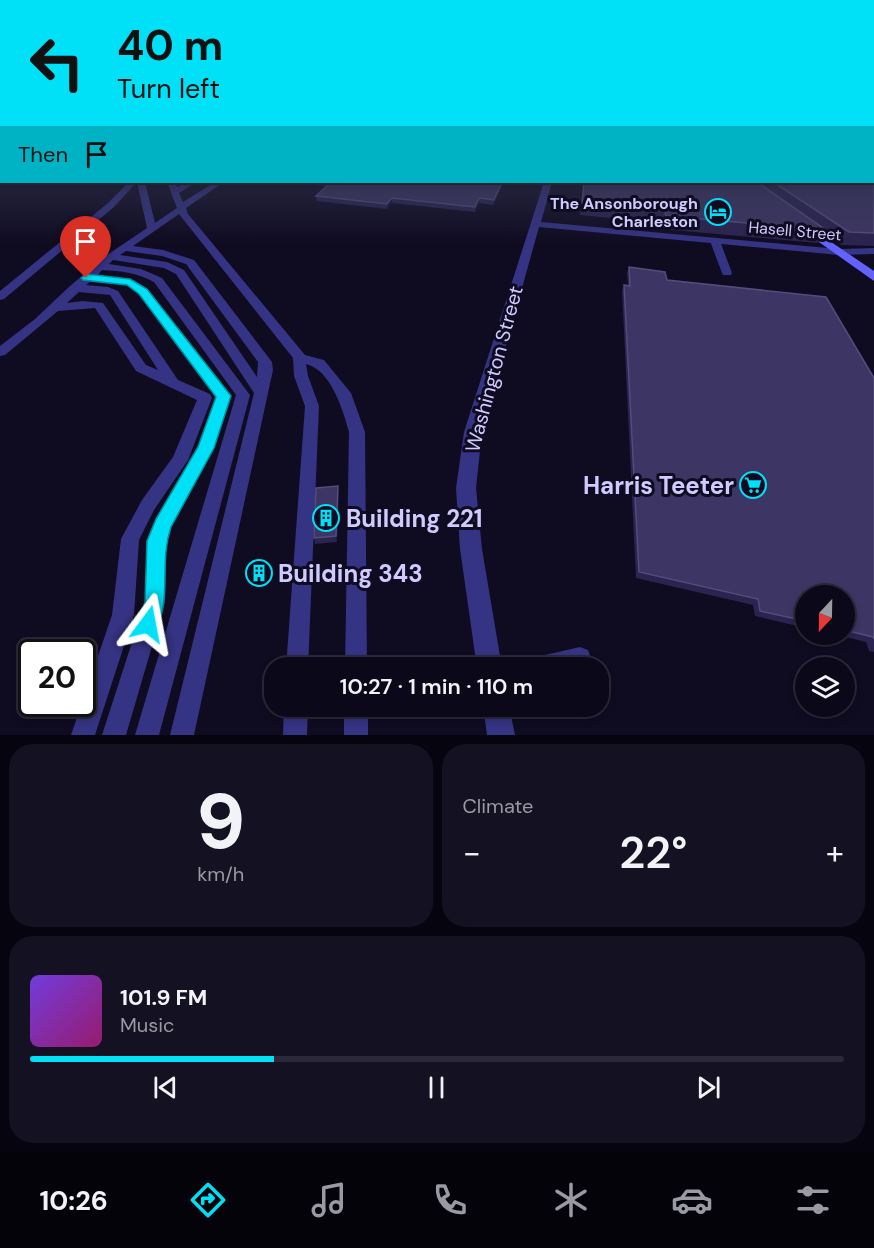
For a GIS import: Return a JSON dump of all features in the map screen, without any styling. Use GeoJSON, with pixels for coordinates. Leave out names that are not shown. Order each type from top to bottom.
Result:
{"type":"FeatureCollection","features":[{"type":"Feature","properties":{"kind":"street","name":"Washington Street"},"geometry":{"type":"LineString","coordinates":[[488,657],[471,549],[466,488],[473,432],[548,183]]}},
{"type":"Feature","properties":{"kind":"street"},"geometry":{"type":"LineString","coordinates":[[796,220],[874,277]]}},
{"type":"Feature","properties":{"kind":"street","name":"Hasell Street"},"geometry":{"type":"LineString","coordinates":[[535,224],[839,252],[874,251]]}},
{"type":"Feature","properties":{"kind":"street"},"geometry":{"type":"LineString","coordinates":[[498,717],[501,735]]}},
{"type":"Feature","properties":{"kind":"lane"},"geometry":{"type":"LineString","coordinates":[[0,297],[111,205],[132,183]]}},
{"type":"Feature","properties":{"kind":"lane"},"geometry":{"type":"LineString","coordinates":[[141,183],[152,228]]}},
{"type":"Feature","properties":{"kind":"lane"},"geometry":{"type":"LineString","coordinates":[[189,183],[173,187],[188,220],[300,358],[319,363],[346,397],[357,432],[356,657]]}},
{"type":"Feature","properties":{"kind":"lane"},"geometry":{"type":"LineString","coordinates":[[0,352],[123,248],[218,183]]}},
{"type":"Feature","properties":{"kind":"lane"},"geometry":{"type":"LineString","coordinates":[[715,241],[727,273]]}},
{"type":"Feature","properties":{"kind":"lane"},"geometry":{"type":"LineString","coordinates":[[123,248],[164,253],[190,262],[265,362],[266,370],[182,735]]}},
{"type":"Feature","properties":{"kind":"lane"},"geometry":{"type":"LineString","coordinates":[[93,273],[141,260],[168,265],[180,272],[261,393]]}},
{"type":"Feature","properties":{"kind":"lane"},"geometry":{"type":"LineString","coordinates":[[93,273],[128,269],[142,272],[158,280],[243,395],[147,735]]}},
{"type":"Feature","properties":{"kind":"lane"},"geometry":{"type":"LineString","coordinates":[[93,273],[97,289],[114,293],[173,383]]}},
{"type":"Feature","properties":{"kind":"lane"},"geometry":{"type":"LineString","coordinates":[[93,273],[130,282],[143,291],[223,396],[206,448],[163,525],[157,541],[155,602],[114,735]]}},
{"type":"Feature","properties":{"kind":"lane"},"geometry":{"type":"LineString","coordinates":[[54,308],[83,304],[99,305],[141,368],[205,398],[180,460],[148,506],[130,539],[123,615],[83,735]]}},
{"type":"Feature","properties":{"kind":"lane"},"geometry":{"type":"LineString","coordinates":[[298,657],[312,406],[307,388],[298,370],[300,358]]}},
{"type":"Feature","properties":{"kind":"lane"},"geometry":{"type":"LineString","coordinates":[[295,735],[296,717]]}},
{"type":"Feature","properties":{"kind":"lane"},"geometry":{"type":"LineString","coordinates":[[356,717],[356,735]]}},
{"type":"Feature","properties":{"kind":"building"},"geometry":{"type":"Polygon","coordinates":[[[330,183],[502,183],[494,200],[479,198],[475,207],[392,198],[387,204],[316,196],[330,183]]]}},
{"type":"Feature","properties":{"kind":"building"},"geometry":{"type":"Polygon","coordinates":[[[584,183],[758,183],[826,230],[666,216],[665,211],[582,203],[584,183]]]}},
{"type":"Feature","properties":{"kind":"building"},"geometry":{"type":"Polygon","coordinates":[[[775,183],[874,183],[874,233],[849,232],[775,183]]]}},
{"type":"Feature","properties":{"kind":"building","name":"Harris Teeter"},"geometry":{"type":"Polygon","coordinates":[[[629,267],[665,272],[667,280],[826,297],[874,378],[874,639],[855,633],[855,585],[795,585],[795,619],[760,611],[758,599],[639,572],[624,285],[630,286],[629,267]]]}},
{"type":"Feature","properties":{"kind":"building","name":"Building 221"},"geometry":{"type":"Polygon","coordinates":[[[338,486],[336,536],[314,538],[316,488],[338,486]]]}},
{"type":"Feature","properties":{"kind":"place","name":"The Ansonborough Charleston"},"geometry":{"type":"Point","coordinates":[718,212]}},
{"type":"Feature","properties":{"kind":"place","name":"Harris Teeter"},"geometry":{"type":"Point","coordinates":[753,485]}},
{"type":"Feature","properties":{"kind":"place","name":"Building 221"},"geometry":{"type":"Point","coordinates":[326,518]}},
{"type":"Feature","properties":{"kind":"place","name":"Building 343"},"geometry":{"type":"Point","coordinates":[259,573]}},
{"type":"Feature","properties":{"kind":"route"},"geometry":{"type":"LineString","coordinates":[[86,278],[130,282],[143,291],[223,396],[206,448],[163,525],[157,541],[155,602],[148,624]]}}]}
